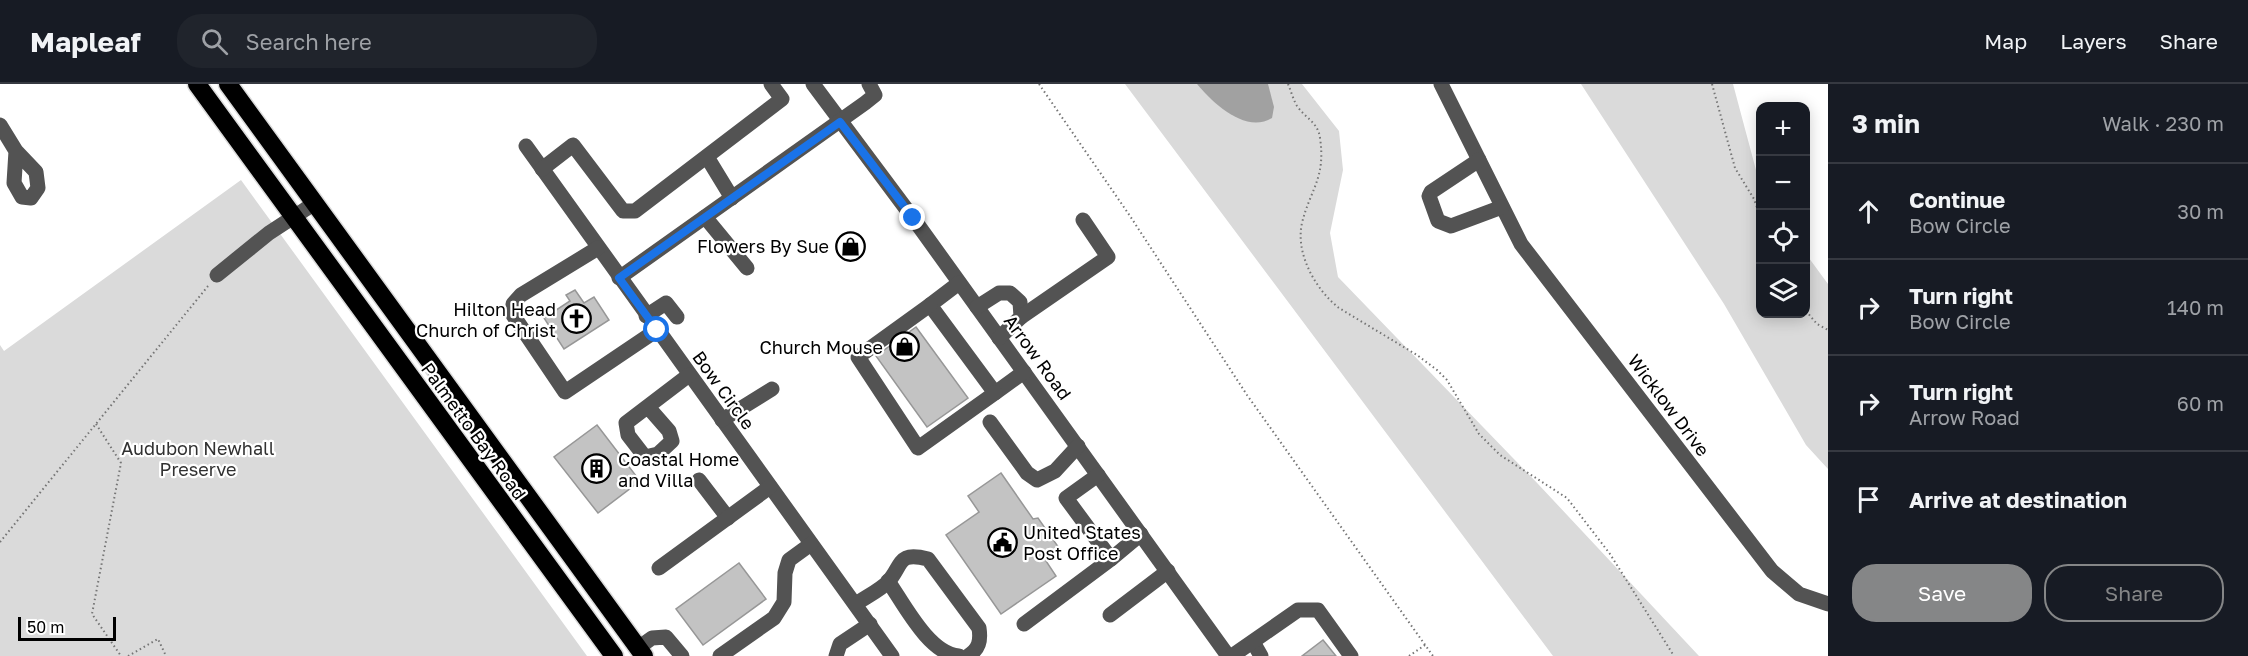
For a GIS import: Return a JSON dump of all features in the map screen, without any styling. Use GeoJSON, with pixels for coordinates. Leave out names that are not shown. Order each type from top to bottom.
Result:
{"type":"FeatureCollection","features":[{"type":"Feature","properties":{"kind":"highway","name":"Palmetto Bay Road"},"geometry":{"type":"LineString","coordinates":[[197,84],[614,656]]}},
{"type":"Feature","properties":{"kind":"highway","name":"Palmetto Bay Road"},"geometry":{"type":"LineString","coordinates":[[228,84],[641,652]]}},
{"type":"Feature","properties":{"kind":"street"},"geometry":{"type":"LineString","coordinates":[[542,169],[573,144],[623,211],[635,211],[782,99],[771,84]]}},
{"type":"Feature","properties":{"kind":"street","name":"Arrow Road"},"geometry":{"type":"LineString","coordinates":[[813,84],[1230,656]]}},
{"type":"Feature","properties":{"kind":"street"},"geometry":{"type":"LineString","coordinates":[[619,278],[840,122],[874,95],[869,84]]}},
{"type":"Feature","properties":{"kind":"street","name":"Wicklow Drive"},"geometry":{"type":"LineString","coordinates":[[1441,84],[1521,244],[1772,571],[1799,594],[1828,604]]}},
{"type":"Feature","properties":{"kind":"street"},"geometry":{"type":"LineString","coordinates":[[0,125],[16,151]]}},
{"type":"Feature","properties":{"kind":"street","name":"Bow Circle"},"geometry":{"type":"LineString","coordinates":[[526,146],[892,656]]}},
{"type":"Feature","properties":{"kind":"street"},"geometry":{"type":"LineString","coordinates":[[707,157],[732,198]]}},
{"type":"Feature","properties":{"kind":"street"},"geometry":{"type":"LineString","coordinates":[[1479,160],[1431,192],[1429,196],[1438,221],[1451,226],[1502,207]]}},
{"type":"Feature","properties":{"kind":"street"},"geometry":{"type":"LineString","coordinates":[[217,275],[315,203]]}},
{"type":"Feature","properties":{"kind":"street"},"geometry":{"type":"LineString","coordinates":[[705,217],[747,268]]}},
{"type":"Feature","properties":{"kind":"street"},"geometry":{"type":"LineString","coordinates":[[999,338],[1022,317],[1108,257],[1083,220]]}},
{"type":"Feature","properties":{"kind":"street"},"geometry":{"type":"LineString","coordinates":[[598,248],[521,295],[513,304],[513,315],[565,392],[657,330]]}},
{"type":"Feature","properties":{"kind":"street"},"geometry":{"type":"LineString","coordinates":[[959,283],[858,357],[918,448],[1024,372]]}},
{"type":"Feature","properties":{"kind":"street"},"geometry":{"type":"LineString","coordinates":[[977,307],[999,293],[1010,293],[1020,302],[1022,317]]}},
{"type":"Feature","properties":{"kind":"street"},"geometry":{"type":"LineString","coordinates":[[646,316],[666,303],[677,317]]}},
{"type":"Feature","properties":{"kind":"street"},"geometry":{"type":"LineString","coordinates":[[930,305],[995,393]]}},
{"type":"Feature","properties":{"kind":"street"},"geometry":{"type":"LineString","coordinates":[[648,406],[689,375]]}},
{"type":"Feature","properties":{"kind":"street"},"geometry":{"type":"LineString","coordinates":[[722,420],[772,389]]}},
{"type":"Feature","properties":{"kind":"street"},"geometry":{"type":"LineString","coordinates":[[990,422],[1027,473],[1037,480],[1055,471],[1078,446]]}},
{"type":"Feature","properties":{"kind":"street"},"geometry":{"type":"LineString","coordinates":[[1098,475],[1066,498],[1112,559]]}},
{"type":"Feature","properties":{"kind":"street"},"geometry":{"type":"LineString","coordinates":[[699,480],[728,518]]}},
{"type":"Feature","properties":{"kind":"street"},"geometry":{"type":"LineString","coordinates":[[659,568],[770,487]]}},
{"type":"Feature","properties":{"kind":"street"},"geometry":{"type":"LineString","coordinates":[[1024,624],[1112,559],[1141,534]]}},
{"type":"Feature","properties":{"kind":"street"},"geometry":{"type":"LineString","coordinates":[[720,656],[774,618],[784,602],[785,573],[789,560],[812,544]]}},
{"type":"Feature","properties":{"kind":"street"},"geometry":{"type":"LineString","coordinates":[[856,604],[888,581],[898,562],[908,556],[928,559],[979,628],[981,640],[975,651],[968,656]]}},
{"type":"Feature","properties":{"kind":"street"},"geometry":{"type":"LineString","coordinates":[[1110,615],[1168,572]]}},
{"type":"Feature","properties":{"kind":"street"},"geometry":{"type":"LineString","coordinates":[[888,581],[934,646],[951,656],[959,656]]}},
{"type":"Feature","properties":{"kind":"street"},"geometry":{"type":"LineString","coordinates":[[1230,656],[1298,610],[1318,610],[1351,656]]}},
{"type":"Feature","properties":{"kind":"street"},"geometry":{"type":"LineString","coordinates":[[836,656],[840,644],[870,624]]}},
{"type":"Feature","properties":{"kind":"street"},"geometry":{"type":"LineString","coordinates":[[641,652],[652,638],[666,637],[682,656]]}},
{"type":"Feature","properties":{"kind":"street"},"geometry":{"type":"LineString","coordinates":[[1253,642],[1261,656]]}},
{"type":"Feature","properties":{"kind":"street"},"geometry":{"type":"LineString","coordinates":[[921,656],[934,646]]}},
{"type":"Feature","properties":{"kind":"path"},"geometry":{"type":"LineString","coordinates":[[1039,84],[1130,216],[1247,395],[1433,656]]}},
{"type":"Feature","properties":{"kind":"path"},"geometry":{"type":"LineString","coordinates":[[1288,84],[1296,104],[1317,126],[1320,136],[1320,172],[1302,222],[1301,236],[1302,250],[1312,275],[1329,300],[1418,355],[1437,370],[1453,390],[1479,434],[1500,455],[1567,498],[1611,554],[1674,656]]}},
{"type":"Feature","properties":{"kind":"path"},"geometry":{"type":"LineString","coordinates":[[1712,84],[1735,168],[1758,210]]}},
{"type":"Feature","properties":{"kind":"path"},"geometry":{"type":"LineString","coordinates":[[0,542],[217,275]]}},
{"type":"Feature","properties":{"kind":"path"},"geometry":{"type":"LineString","coordinates":[[1810,315],[1817,324],[1828,330]]}},
{"type":"Feature","properties":{"kind":"path"},"geometry":{"type":"LineString","coordinates":[[96,424],[121,463],[93,614],[121,656]]}},
{"type":"Feature","properties":{"kind":"path"},"geometry":{"type":"LineString","coordinates":[[128,656],[158,639],[166,656]]}},
{"type":"Feature","properties":{"kind":"path"},"geometry":{"type":"LineString","coordinates":[[1409,656],[1425,645]]}},
{"type":"Feature","properties":{"kind":"green space"},"geometry":{"type":"Polygon","coordinates":[[[1125,84],[1302,84],[1339,131],[1343,170],[1330,233],[1338,277],[1539,485],[1699,656],[1553,656],[1125,84]]]}},
{"type":"Feature","properties":{"kind":"green space"},"geometry":{"type":"Polygon","coordinates":[[[1581,84],[1733,84],[1756,170],[1756,318],[1810,318],[1810,259],[1828,284],[1828,469],[1806,445],[1724,304],[1581,84]]]}},
{"type":"Feature","properties":{"kind":"green space","name":"Audubon Newhall Preserve"},"geometry":{"type":"Polygon","coordinates":[[[241,180],[587,656],[0,656],[0,345],[4,351],[241,180]]]}},
{"type":"Feature","properties":{"kind":"shaded area"},"geometry":{"type":"Polygon","coordinates":[[[1197,84],[1268,84],[1274,107],[1272,118],[1262,122],[1241,119],[1230,114],[1212,100],[1197,84]]]}},
{"type":"Feature","properties":{"kind":"building","name":"Hilton Head Church of Christ"},"geometry":{"type":"Polygon","coordinates":[[[575,290],[584,303],[594,297],[609,320],[564,349],[544,318],[570,301],[566,295],[575,290]]]}},
{"type":"Feature","properties":{"kind":"building"},"geometry":{"type":"Polygon","coordinates":[[[916,327],[968,398],[927,427],[876,356],[916,327]]]}},
{"type":"Feature","properties":{"kind":"building","name":"Coastal Home and Villa"},"geometry":{"type":"Polygon","coordinates":[[[597,425],[640,481],[598,513],[554,457],[597,425]]]}},
{"type":"Feature","properties":{"kind":"building","name":"United States Post Office"},"geometry":{"type":"Polygon","coordinates":[[[1001,473],[1033,519],[1038,518],[1059,548],[1044,558],[1056,576],[1001,614],[946,535],[979,512],[968,496],[1001,473]]]}},
{"type":"Feature","properties":{"kind":"building"},"geometry":{"type":"Polygon","coordinates":[[[739,563],[766,599],[703,645],[676,609],[739,563]]]}},
{"type":"Feature","properties":{"kind":"building"},"geometry":{"type":"Polygon","coordinates":[[[1323,640],[1336,656],[1302,656],[1323,640]]]}},
{"type":"Feature","properties":{"kind":"place","name":"Flowers By Sue"},"geometry":{"type":"Point","coordinates":[850,246]}},
{"type":"Feature","properties":{"kind":"place","name":"Hilton Head Church of Christ"},"geometry":{"type":"Point","coordinates":[577,319]}},
{"type":"Feature","properties":{"kind":"place","name":"Church Mouse"},"geometry":{"type":"Point","coordinates":[904,347]}},
{"type":"Feature","properties":{"kind":"place","name":"Coastal Home and Villa"},"geometry":{"type":"Point","coordinates":[597,469]}},
{"type":"Feature","properties":{"kind":"place","name":"United States Post Office"},"geometry":{"type":"Point","coordinates":[1002,542]}},
{"type":"Feature","properties":{"kind":"route"},"geometry":{"type":"LineString","coordinates":[[657,330],[619,278],[840,122],[913,218]]}}]}
